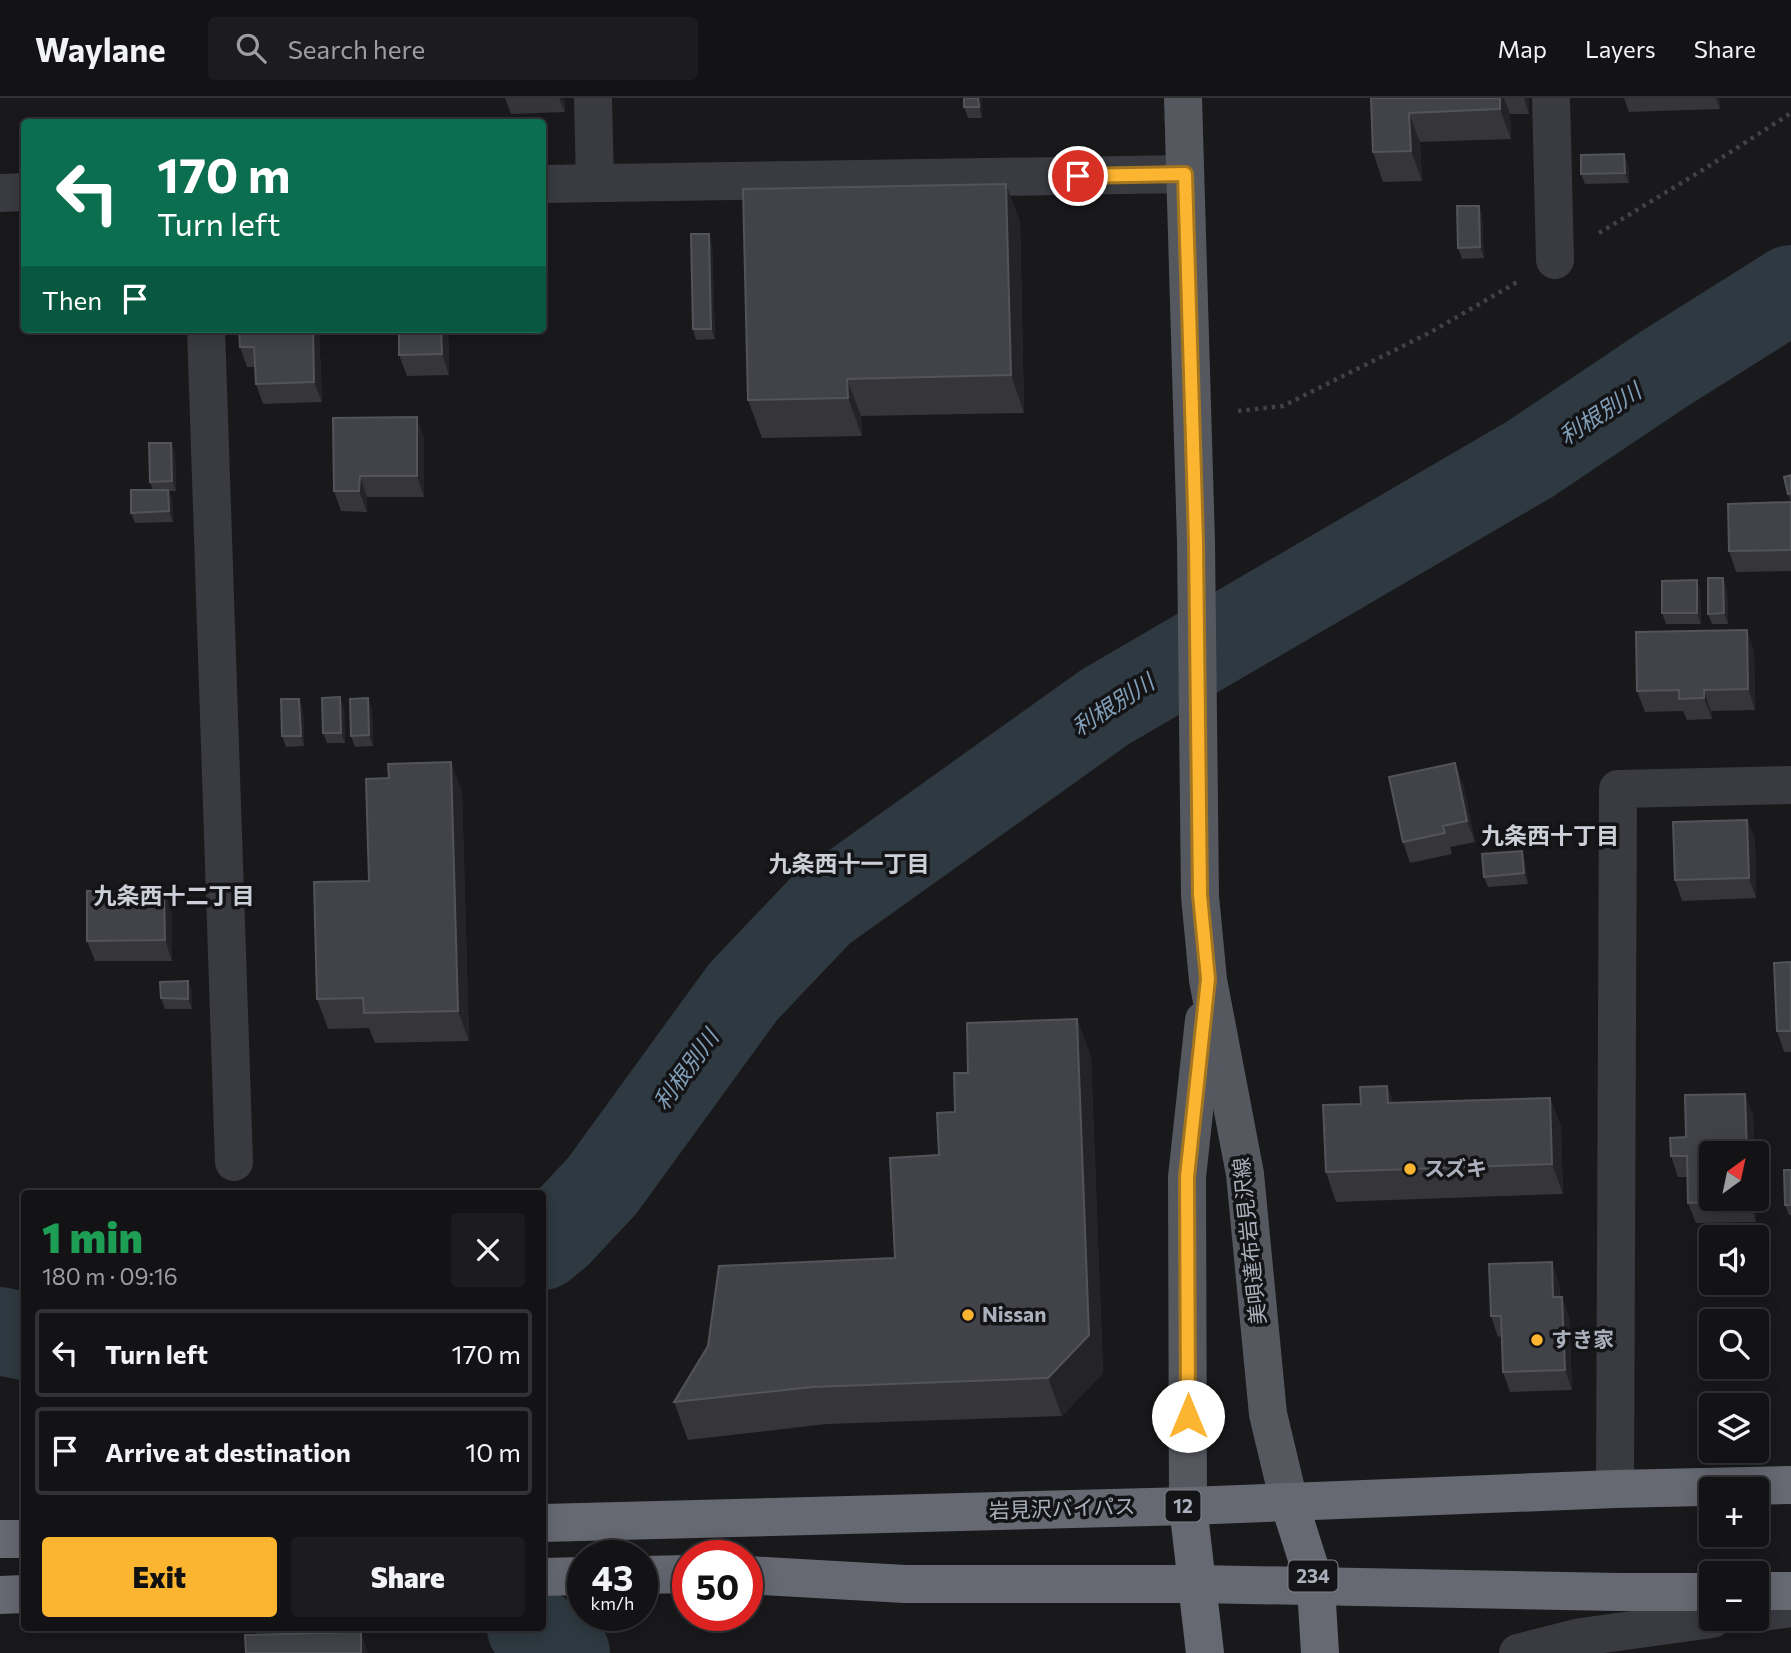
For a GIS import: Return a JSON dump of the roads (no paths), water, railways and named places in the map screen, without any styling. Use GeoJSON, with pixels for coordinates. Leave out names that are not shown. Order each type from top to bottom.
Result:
{"type":"FeatureCollection","features":[{"type":"Feature","properties":{"kind":"highway","name":"岩見沢バイパス"},"geometry":{"type":"LineString","coordinates":[[559,1523],[1188,1506],[1615,1489],[1791,1485]]}},
{"type":"Feature","properties":{"kind":"highway","name":"234"},"geometry":{"type":"LineString","coordinates":[[1289,1502],[1317,1587],[1320,1653]]}},
{"type":"Feature","properties":{"kind":"highway"},"geometry":{"type":"LineString","coordinates":[[1188,1506],[1205,1653]]}},
{"type":"Feature","properties":{"kind":"highway"},"geometry":{"type":"LineString","coordinates":[[0,1539],[21,1539]]}},
{"type":"Feature","properties":{"kind":"highway"},"geometry":{"type":"LineString","coordinates":[[546,1577],[567,1576]]}},
{"type":"Feature","properties":{"kind":"highway"},"geometry":{"type":"LineString","coordinates":[[763,1576],[905,1584],[1198,1584],[1699,1592]]}},
{"type":"Feature","properties":{"kind":"highway"},"geometry":{"type":"LineString","coordinates":[[1769,1591],[1791,1591]]}},
{"type":"Feature","properties":{"kind":"highway"},"geometry":{"type":"LineString","coordinates":[[0,1595],[21,1594]]}},
{"type":"Feature","properties":{"kind":"main road","name":"美唄達布岩見沢線"},"geometry":{"type":"LineString","coordinates":[[1183,98],[1196,542],[1200,895],[1208,979],[1244,1174],[1268,1414],[1289,1502]]}},
{"type":"Feature","properties":{"kind":"main road","name":"美唄達布岩見沢線"},"geometry":{"type":"LineString","coordinates":[[1188,1506],[1187,1177],[1208,979]]}},
{"type":"Feature","properties":{"kind":"street"},"geometry":{"type":"LineString","coordinates":[[593,98],[595,183]]}},
{"type":"Feature","properties":{"kind":"street"},"geometry":{"type":"LineString","coordinates":[[1552,98],[1555,260]]}},
{"type":"Feature","properties":{"kind":"street"},"geometry":{"type":"LineString","coordinates":[[546,184],[1185,174]]}},
{"type":"Feature","properties":{"kind":"street"},"geometry":{"type":"LineString","coordinates":[[0,193],[21,192]]}},
{"type":"Feature","properties":{"kind":"street"},"geometry":{"type":"LineString","coordinates":[[205,333],[234,1162]]}},
{"type":"Feature","properties":{"kind":"street"},"geometry":{"type":"LineString","coordinates":[[1615,1489],[1618,789],[1791,785]]}},
{"type":"Feature","properties":{"kind":"street"},"geometry":{"type":"LineString","coordinates":[[1769,1611],[1791,1608]]}},
{"type":"Feature","properties":{"kind":"street"},"geometry":{"type":"LineString","coordinates":[[1518,1653],[1581,1637],[1699,1621]]}},
{"type":"Feature","properties":{"kind":"waterway","name":"利根別川"},"geometry":{"type":"LineString","coordinates":[[546,1243],[602,1186],[743,992],[821,910],[1105,707],[1530,459],[1664,369],[1791,289]]}},
{"type":"Feature","properties":{"kind":"waterway","name":"利根別川"},"geometry":{"type":"LineString","coordinates":[[0,1331],[21,1335]]}},
{"type":"Feature","properties":{"kind":"waterway"},"geometry":{"type":"LineString","coordinates":[[535,1631],[566,1653]]}},
{"type":"Feature","properties":{"kind":"place","name":"スズキ"},"geometry":{"type":"Point","coordinates":[1410,1169]}},
{"type":"Feature","properties":{"kind":"place","name":"Nissan"},"geometry":{"type":"Point","coordinates":[968,1315]}},
{"type":"Feature","properties":{"kind":"place","name":"すき家"},"geometry":{"type":"Point","coordinates":[1537,1340]}},
{"type":"Feature","properties":{"kind":"district","name":"九条西十丁目"},"geometry":{"type":"Point","coordinates":[1550,836]}},
{"type":"Feature","properties":{"kind":"district","name":"九条西十一丁目"},"geometry":{"type":"Point","coordinates":[849,864]}},
{"type":"Feature","properties":{"kind":"district","name":"九条西十二丁目"},"geometry":{"type":"Point","coordinates":[174,896]}}]}
